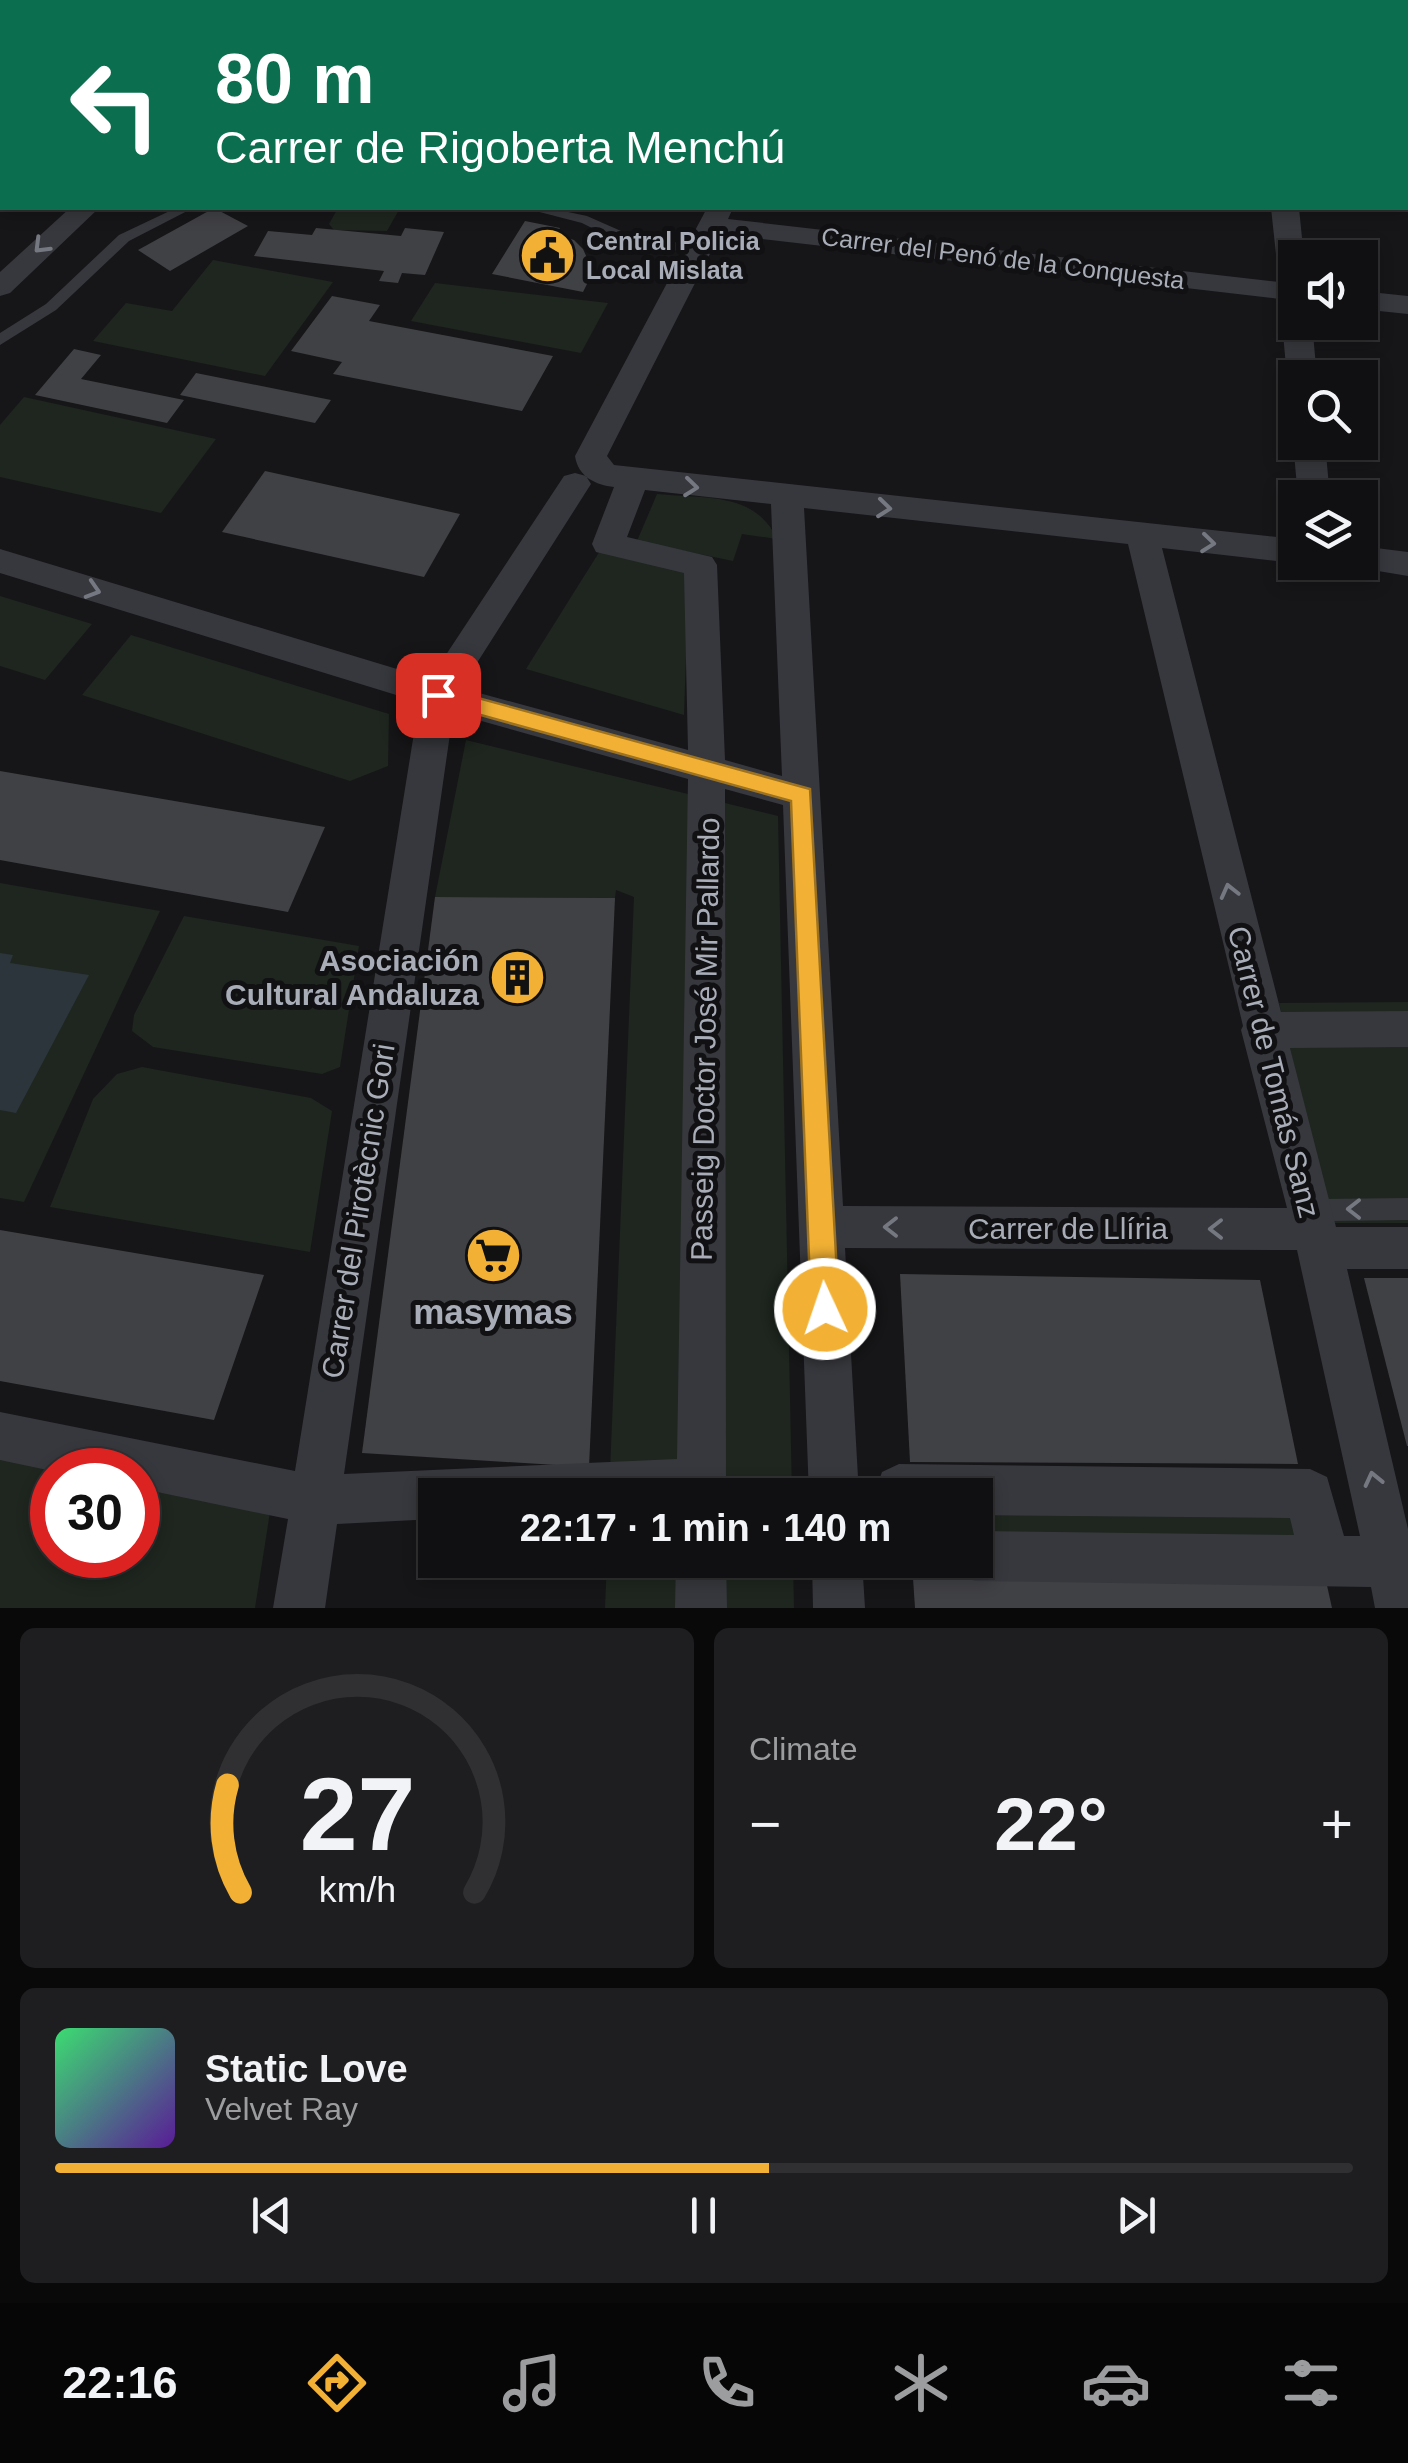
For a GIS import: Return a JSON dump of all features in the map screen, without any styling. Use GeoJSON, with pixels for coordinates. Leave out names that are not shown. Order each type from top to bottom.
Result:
{"type":"FeatureCollection","features":[{"type":"Feature","properties":{"kind":"street"},"geometry":{"type":"LineString","coordinates":[[0,287],[83,210]]}},
{"type":"Feature","properties":{"kind":"street"},"geometry":{"type":"LineString","coordinates":[[1285,210],[1288,240]]}},
{"type":"Feature","properties":{"kind":"street"},"geometry":{"type":"LineString","coordinates":[[438,695],[599,472],[710,228]]}},
{"type":"Feature","properties":{"kind":"street","name":"Carrer del Penó de la Conquesta"},"geometry":{"type":"LineString","coordinates":[[710,228],[1278,290]]}},
{"type":"Feature","properties":{"kind":"street"},"geometry":{"type":"LineString","coordinates":[[1378,302],[1408,306]]}},
{"type":"Feature","properties":{"kind":"street"},"geometry":{"type":"LineString","coordinates":[[599,472],[788,498],[1278,550]]}},
{"type":"Feature","properties":{"kind":"street","name":"Passeig Doctor José Mir Pallardo"},"geometry":{"type":"LineString","coordinates":[[599,472],[608,544],[700,566],[708,769],[701,1478]]}},
{"type":"Feature","properties":{"kind":"street"},"geometry":{"type":"LineString","coordinates":[[788,498],[833,1478]]}},
{"type":"Feature","properties":{"kind":"street","name":"Carrer de Tomás Sanz"},"geometry":{"type":"LineString","coordinates":[[1143,536],[1262,1030],[1396,1556]]}},
{"type":"Feature","properties":{"kind":"street"},"geometry":{"type":"LineString","coordinates":[[1378,560],[1408,564]]}},
{"type":"Feature","properties":{"kind":"street"},"geometry":{"type":"LineString","coordinates":[[0,561],[438,695],[802,796]]}},
{"type":"Feature","properties":{"kind":"street","name":"Carrer del Pirotècnic Gori"},"geometry":{"type":"LineString","coordinates":[[299,1608],[438,695]]}},
{"type":"Feature","properties":{"kind":"street"},"geometry":{"type":"LineString","coordinates":[[1262,1030],[1408,1029]]}},
{"type":"Feature","properties":{"kind":"street","name":"Carrer de Llíria"},"geometry":{"type":"LineString","coordinates":[[821,1227],[1316,1239],[1408,1248]]}},
{"type":"Feature","properties":{"kind":"street"},"geometry":{"type":"LineString","coordinates":[[0,1436],[315,1500],[418,1497]]}},
{"type":"Feature","properties":{"kind":"street"},"geometry":{"type":"LineString","coordinates":[[993,1490],[1310,1494],[1324,1561]]}},
{"type":"Feature","properties":{"kind":"street"},"geometry":{"type":"LineString","coordinates":[[993,1556],[1324,1561],[1396,1556]]}},
{"type":"Feature","properties":{"kind":"street"},"geometry":{"type":"LineString","coordinates":[[700,1608],[701,1578]]}},
{"type":"Feature","properties":{"kind":"street"},"geometry":{"type":"LineString","coordinates":[[838,1578],[840,1608]]}},
{"type":"Feature","properties":{"kind":"lane"},"geometry":{"type":"LineString","coordinates":[[0,340],[50,307],[124,238],[182,210]]}},
{"type":"Feature","properties":{"kind":"lane"},"geometry":{"type":"LineString","coordinates":[[540,210],[587,220],[617,236],[710,228]]}},
{"type":"Feature","properties":{"kind":"lane"},"geometry":{"type":"LineString","coordinates":[[1316,1239],[1322,1210],[1408,1210]]}},
{"type":"Feature","properties":{"kind":"shaded area"},"geometry":{"type":"Polygon","coordinates":[[[337,210],[399,210],[387,231],[334,230],[329,224],[337,210]]]}},
{"type":"Feature","properties":{"kind":"shaded area"},"geometry":{"type":"Polygon","coordinates":[[[213,260],[333,282],[265,376],[93,341],[126,303],[172,311],[213,260]]]}},
{"type":"Feature","properties":{"kind":"shaded area"},"geometry":{"type":"Polygon","coordinates":[[[435,283],[608,303],[581,353],[411,321],[435,283]]]}},
{"type":"Feature","properties":{"kind":"shaded area"},"geometry":{"type":"Polygon","coordinates":[[[24,397],[216,439],[161,513],[0,477],[0,425],[24,397]]]}},
{"type":"Feature","properties":{"kind":"shaded area"},"geometry":{"type":"Polygon","coordinates":[[[657,494],[726,500],[741,505],[767,523],[777,539],[742,534],[733,561],[637,541],[657,494]]]}},
{"type":"Feature","properties":{"kind":"shaded area"},"geometry":{"type":"Polygon","coordinates":[[[603,546],[689,569],[684,715],[526,669],[603,546]]]}},
{"type":"Feature","properties":{"kind":"shaded area"},"geometry":{"type":"Polygon","coordinates":[[[0,596],[92,624],[45,680],[0,666],[0,596]]]}},
{"type":"Feature","properties":{"kind":"shaded area"},"geometry":{"type":"Polygon","coordinates":[[[131,635],[389,714],[388,766],[350,781],[82,695],[131,635]]]}},
{"type":"Feature","properties":{"kind":"shaded area"},"geometry":{"type":"Polygon","coordinates":[[[466,740],[778,816],[792,1478],[610,1478],[634,897],[616,890],[615,898],[435,897],[466,740]]]}},
{"type":"Feature","properties":{"kind":"shaded area"},"geometry":{"type":"Polygon","coordinates":[[[0,883],[160,911],[24,1202],[0,1198],[0,883]]]}},
{"type":"Feature","properties":{"kind":"shaded area"},"geometry":{"type":"Polygon","coordinates":[[[184,916],[359,946],[340,1067],[322,1074],[153,1047],[132,1031],[134,1015],[184,916]]]}},
{"type":"Feature","properties":{"kind":"shaded area"},"geometry":{"type":"Polygon","coordinates":[[[0,953],[13,955],[10,963],[89,975],[16,1113],[0,1110],[0,953]]]}},
{"type":"Feature","properties":{"kind":"shaded area"},"geometry":{"type":"Polygon","coordinates":[[[1408,1002],[1408,1223],[1332,1223],[1279,1003],[1408,1002]]]}},
{"type":"Feature","properties":{"kind":"shaded area"},"geometry":{"type":"Polygon","coordinates":[[[142,1067],[311,1098],[332,1111],[310,1252],[50,1207],[93,1099],[117,1074],[142,1067]]]}},
{"type":"Feature","properties":{"kind":"shaded area"},"geometry":{"type":"Polygon","coordinates":[[[0,1459],[30,1465],[30,1578],[160,1578],[160,1490],[270,1512],[255,1608],[0,1608],[0,1459]]]}},
{"type":"Feature","properties":{"kind":"shaded area"},"geometry":{"type":"Polygon","coordinates":[[[993,1505],[1305,1508],[1311,1543],[993,1539],[993,1505]]]}},
{"type":"Feature","properties":{"kind":"shaded area"},"geometry":{"type":"Polygon","coordinates":[[[606,1578],[793,1578],[794,1608],[605,1608],[606,1578]]]}},
{"type":"Feature","properties":{"kind":"building"},"geometry":{"type":"Polygon","coordinates":[[[210,210],[248,226],[170,271],[138,250],[210,210]]]}},
{"type":"Feature","properties":{"kind":"building"},"geometry":{"type":"Polygon","coordinates":[[[525,221],[560,228],[556,234],[574,240],[583,249],[587,258],[583,268],[594,270],[583,292],[492,274],[525,221]]]}},
{"type":"Feature","properties":{"kind":"building"},"geometry":{"type":"Polygon","coordinates":[[[316,228],[401,236],[405,228],[444,232],[425,275],[402,273],[398,283],[379,281],[384,271],[254,256],[268,231],[312,235],[316,228]]]}},
{"type":"Feature","properties":{"kind":"building"},"geometry":{"type":"Polygon","coordinates":[[[332,296],[380,305],[369,321],[553,356],[522,411],[333,374],[342,362],[291,351],[332,296]]]}},
{"type":"Feature","properties":{"kind":"building"},"geometry":{"type":"Polygon","coordinates":[[[74,349],[101,355],[81,379],[184,400],[167,423],[35,395],[74,349]]]}},
{"type":"Feature","properties":{"kind":"building"},"geometry":{"type":"Polygon","coordinates":[[[196,373],[331,400],[315,423],[180,395],[196,373]]]}},
{"type":"Feature","properties":{"kind":"building"},"geometry":{"type":"Polygon","coordinates":[[[265,471],[460,514],[424,577],[222,532],[265,471]]]}},
{"type":"Feature","properties":{"kind":"building"},"geometry":{"type":"Polygon","coordinates":[[[0,771],[325,827],[288,912],[0,860],[0,771]]]}},
{"type":"Feature","properties":{"kind":"building","name":"masymas"},"geometry":{"type":"Polygon","coordinates":[[[435,897],[615,898],[589,1467],[362,1453],[435,897]]]}},
{"type":"Feature","properties":{"kind":"building"},"geometry":{"type":"Polygon","coordinates":[[[0,1230],[264,1275],[214,1420],[0,1381],[0,1230]]]}},
{"type":"Feature","properties":{"kind":"building"},"geometry":{"type":"Polygon","coordinates":[[[900,1274],[1260,1280],[1298,1464],[910,1462],[900,1274]]]}},
{"type":"Feature","properties":{"kind":"building"},"geometry":{"type":"Polygon","coordinates":[[[1364,1278],[1408,1278],[1408,1446],[1407,1446],[1364,1278]]]}},
{"type":"Feature","properties":{"kind":"building"},"geometry":{"type":"Polygon","coordinates":[[[913,1578],[1326,1581],[1332,1608],[915,1608],[913,1578]]]}},
{"type":"Feature","properties":{"kind":"place","name":"Central Policia Local Mislata"},"geometry":{"type":"Point","coordinates":[547,255]}},
{"type":"Feature","properties":{"kind":"place","name":"Asociación Cultural Andaluza"},"geometry":{"type":"Point","coordinates":[518,977]}},
{"type":"Feature","properties":{"kind":"place","name":"masymas"},"geometry":{"type":"Point","coordinates":[493,1255]}},
{"type":"Feature","properties":{"kind":"route"},"geometry":{"type":"LineString","coordinates":[[438,695],[802,796],[825,1309]]}}]}
